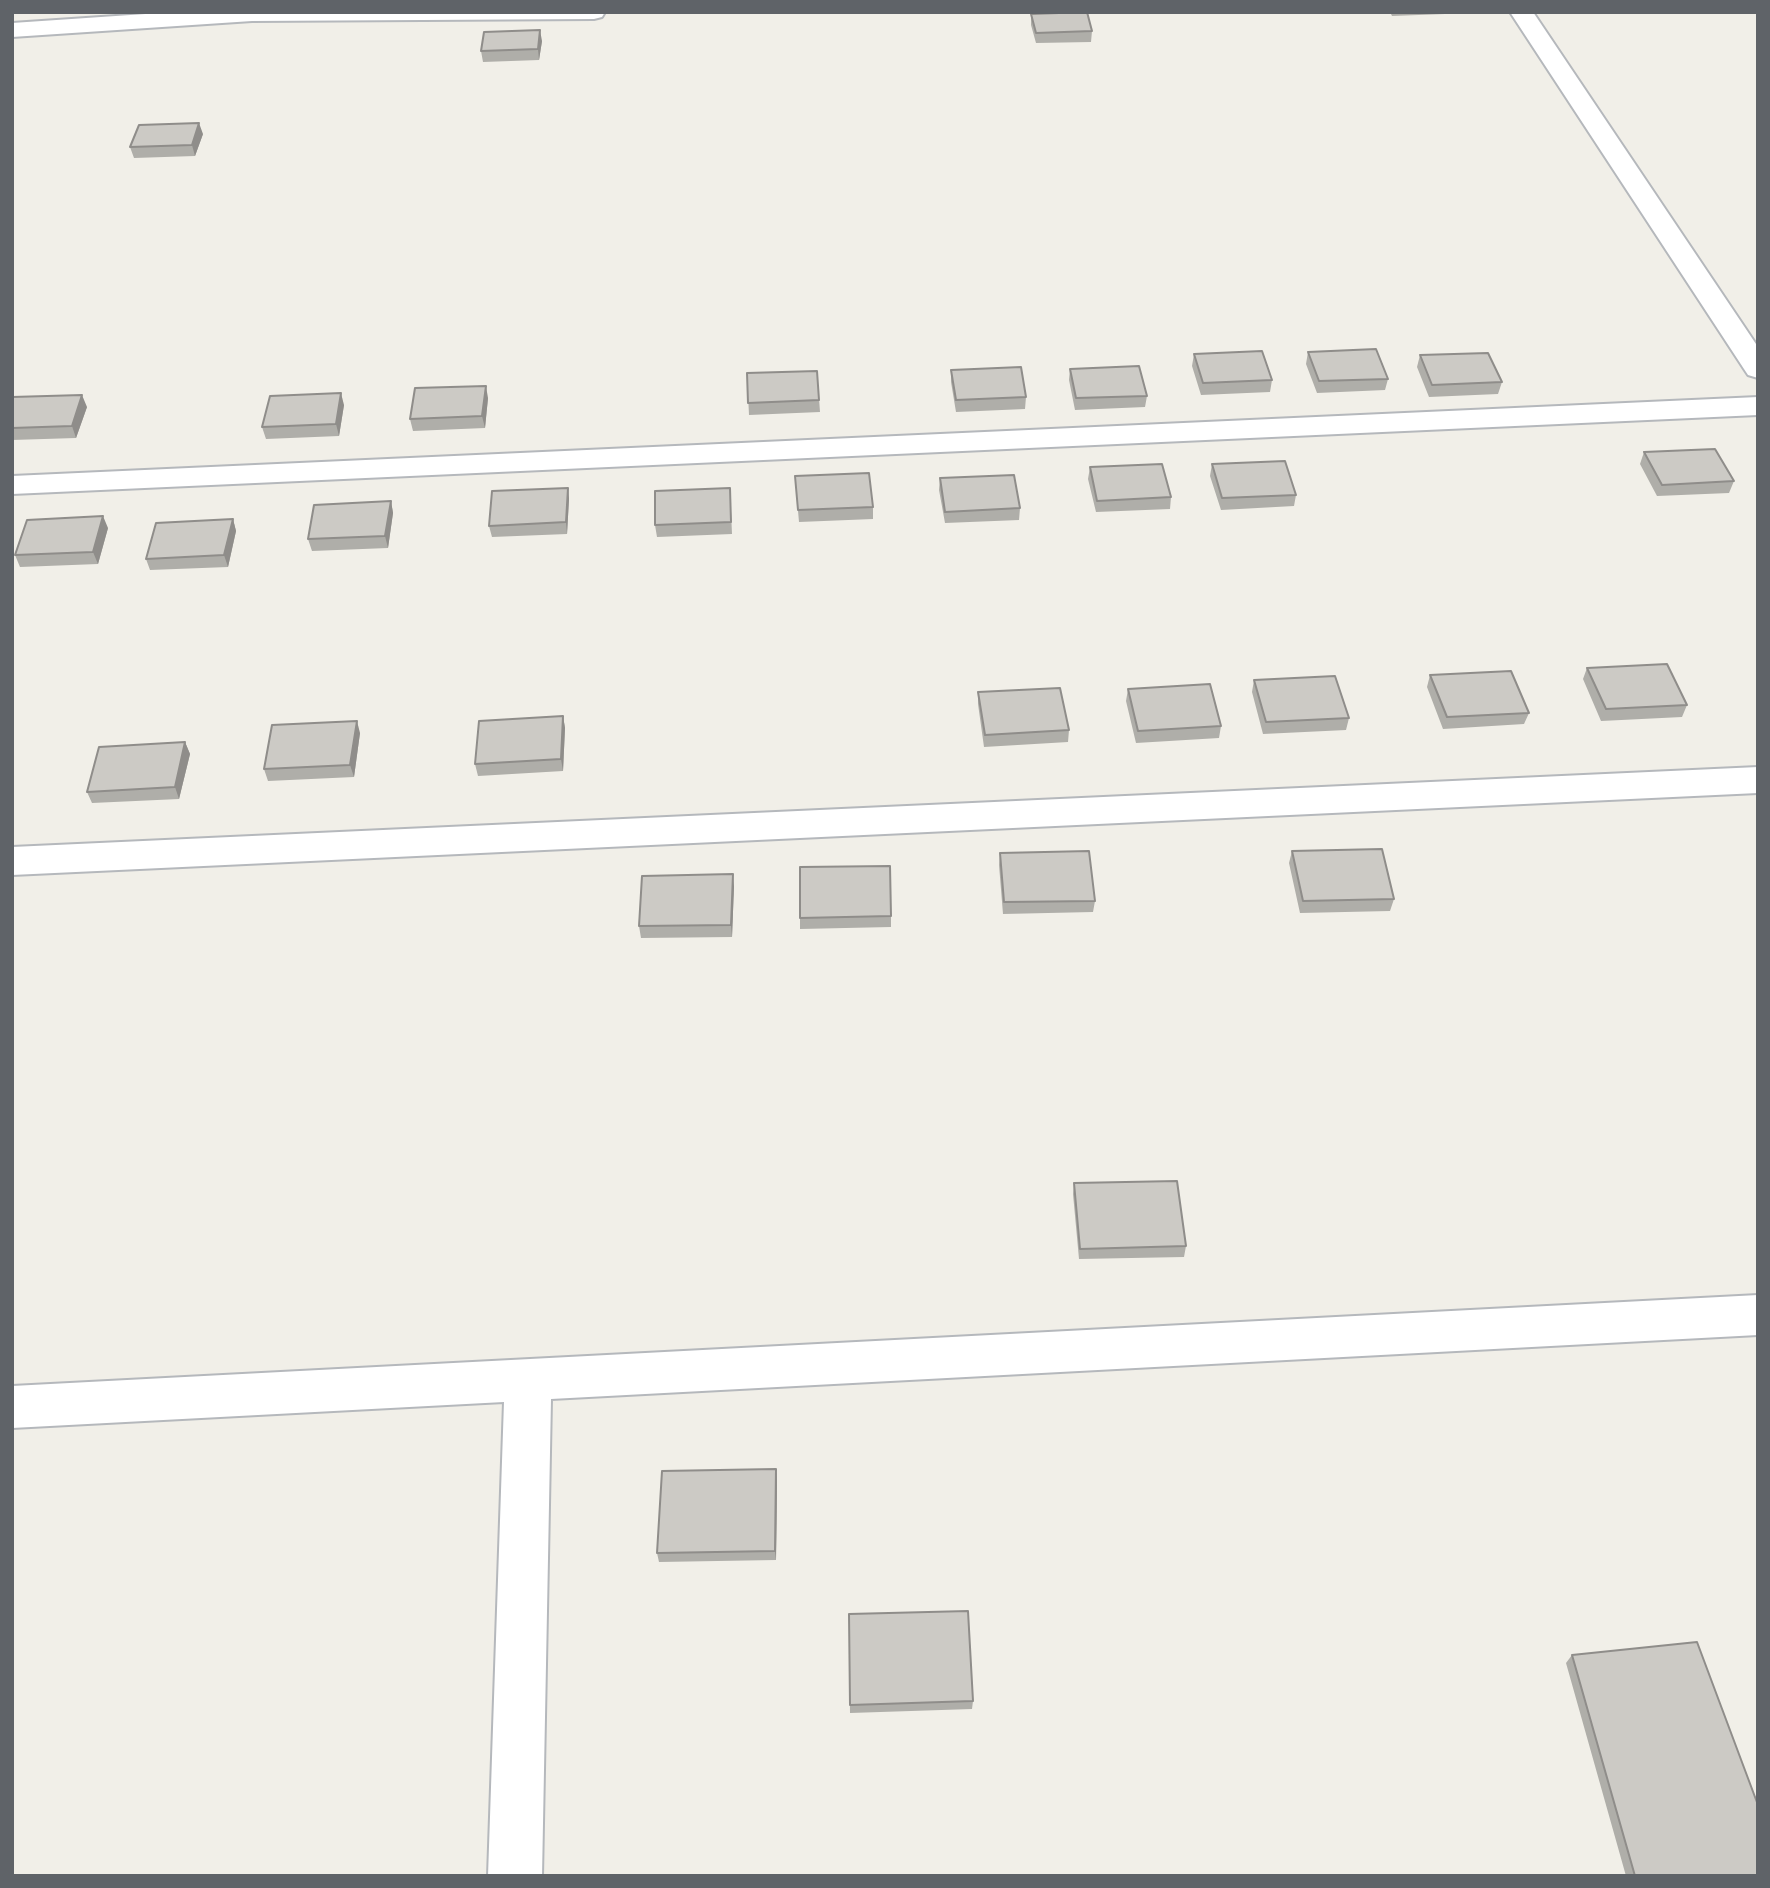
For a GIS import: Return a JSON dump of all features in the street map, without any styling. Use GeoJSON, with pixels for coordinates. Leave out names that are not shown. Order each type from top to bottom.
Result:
{"type":"FeatureCollection","features":[{"type":"Feature","properties":{"kind":"street"},"geometry":{"type":"LineString","coordinates":[[12,30],[252,14],[594,12]]}},
{"type":"Feature","properties":{"kind":"street"},"geometry":{"type":"LineString","coordinates":[[1521,12],[1758,369]]}},
{"type":"Feature","properties":{"kind":"street"},"geometry":{"type":"LineString","coordinates":[[12,485],[1758,406]]}},
{"type":"Feature","properties":{"kind":"street"},"geometry":{"type":"LineString","coordinates":[[12,861],[1758,780]]}},
{"type":"Feature","properties":{"kind":"street"},"geometry":{"type":"LineString","coordinates":[[12,1407],[1758,1315]]}},
{"type":"Feature","properties":{"kind":"street"},"geometry":{"type":"LineString","coordinates":[[515,1876],[528,1379]]}},
{"type":"Feature","properties":{"kind":"building"},"geometry":{"type":"Polygon","coordinates":[[[1087,12],[1092,31],[1036,33],[1031,14],[1087,12]]]}},
{"type":"Feature","properties":{"kind":"building"},"geometry":{"type":"Polygon","coordinates":[[[540,30],[538,49],[481,51],[484,32],[540,30]]]}},
{"type":"Feature","properties":{"kind":"building"},"geometry":{"type":"Polygon","coordinates":[[[199,123],[192,145],[130,147],[139,125],[199,123]]]}},
{"type":"Feature","properties":{"kind":"building"},"geometry":{"type":"Polygon","coordinates":[[[1376,349],[1388,379],[1319,381],[1308,352],[1376,349]]]}},
{"type":"Feature","properties":{"kind":"building"},"geometry":{"type":"Polygon","coordinates":[[[1262,351],[1272,380],[1203,383],[1194,354],[1262,351]]]}},
{"type":"Feature","properties":{"kind":"building"},"geometry":{"type":"Polygon","coordinates":[[[1488,353],[1502,382],[1432,385],[1420,355],[1488,353]]]}},
{"type":"Feature","properties":{"kind":"building"},"geometry":{"type":"Polygon","coordinates":[[[1139,366],[1147,396],[1076,398],[1070,369],[1139,366]]]}},
{"type":"Feature","properties":{"kind":"building"},"geometry":{"type":"Polygon","coordinates":[[[1021,367],[1026,397],[956,400],[951,370],[1021,367]]]}},
{"type":"Feature","properties":{"kind":"building"},"geometry":{"type":"Polygon","coordinates":[[[817,371],[819,400],[748,403],[747,373],[817,371]]]}},
{"type":"Feature","properties":{"kind":"building"},"geometry":{"type":"Polygon","coordinates":[[[486,386],[482,416],[410,419],[415,388],[486,386]]]}},
{"type":"Feature","properties":{"kind":"building"},"geometry":{"type":"Polygon","coordinates":[[[341,393],[336,424],[262,427],[270,396],[341,393]]]}},
{"type":"Feature","properties":{"kind":"building"},"geometry":{"type":"Polygon","coordinates":[[[82,395],[72,426],[12,428],[12,397],[82,395]]]}},
{"type":"Feature","properties":{"kind":"building"},"geometry":{"type":"Polygon","coordinates":[[[1715,449],[1734,481],[1662,485],[1644,452],[1715,449]]]}},
{"type":"Feature","properties":{"kind":"building"},"geometry":{"type":"Polygon","coordinates":[[[1285,461],[1296,495],[1222,498],[1212,464],[1285,461]]]}},
{"type":"Feature","properties":{"kind":"building"},"geometry":{"type":"Polygon","coordinates":[[[1162,464],[1171,497],[1097,501],[1090,467],[1162,464]]]}},
{"type":"Feature","properties":{"kind":"building"},"geometry":{"type":"Polygon","coordinates":[[[869,473],[873,507],[798,510],[795,476],[869,473]]]}},
{"type":"Feature","properties":{"kind":"building"},"geometry":{"type":"Polygon","coordinates":[[[1014,475],[1020,508],[945,512],[940,478],[1014,475]]]}},
{"type":"Feature","properties":{"kind":"building"},"geometry":{"type":"Polygon","coordinates":[[[568,488],[566,522],[489,526],[492,491],[568,488]]]}},
{"type":"Feature","properties":{"kind":"building"},"geometry":{"type":"Polygon","coordinates":[[[730,488],[731,522],[655,525],[655,491],[730,488]]]}},
{"type":"Feature","properties":{"kind":"building"},"geometry":{"type":"Polygon","coordinates":[[[391,501],[385,536],[308,539],[314,505],[391,501]]]}},
{"type":"Feature","properties":{"kind":"building"},"geometry":{"type":"Polygon","coordinates":[[[103,516],[93,552],[15,555],[27,520],[103,516]]]}},
{"type":"Feature","properties":{"kind":"building"},"geometry":{"type":"Polygon","coordinates":[[[233,519],[224,555],[146,559],[156,523],[233,519]]]}},
{"type":"Feature","properties":{"kind":"building"},"geometry":{"type":"Polygon","coordinates":[[[1667,664],[1687,705],[1606,709],[1587,668],[1667,664]]]}},
{"type":"Feature","properties":{"kind":"building"},"geometry":{"type":"Polygon","coordinates":[[[1511,671],[1529,713],[1447,717],[1430,675],[1511,671]]]}},
{"type":"Feature","properties":{"kind":"building"},"geometry":{"type":"Polygon","coordinates":[[[1335,676],[1349,718],[1266,722],[1254,680],[1335,676]]]}},
{"type":"Feature","properties":{"kind":"building"},"geometry":{"type":"Polygon","coordinates":[[[1210,684],[1221,726],[1138,731],[1128,689],[1210,684]]]}},
{"type":"Feature","properties":{"kind":"building"},"geometry":{"type":"Polygon","coordinates":[[[1060,688],[1069,730],[985,735],[978,692],[1060,688]]]}},
{"type":"Feature","properties":{"kind":"building"},"geometry":{"type":"Polygon","coordinates":[[[563,716],[561,759],[475,764],[479,721],[563,716]]]}},
{"type":"Feature","properties":{"kind":"building"},"geometry":{"type":"Polygon","coordinates":[[[357,721],[350,765],[264,769],[272,725],[357,721]]]}},
{"type":"Feature","properties":{"kind":"building"},"geometry":{"type":"Polygon","coordinates":[[[185,742],[175,787],[87,792],[99,747],[185,742]]]}},
{"type":"Feature","properties":{"kind":"building"},"geometry":{"type":"Polygon","coordinates":[[[1382,849],[1394,899],[1303,901],[1292,851],[1382,849]]]}},
{"type":"Feature","properties":{"kind":"building"},"geometry":{"type":"Polygon","coordinates":[[[1089,851],[1095,901],[1004,902],[1000,853],[1089,851]]]}},
{"type":"Feature","properties":{"kind":"building"},"geometry":{"type":"Polygon","coordinates":[[[890,866],[891,916],[800,918],[800,867],[890,866]]]}},
{"type":"Feature","properties":{"kind":"building"},"geometry":{"type":"Polygon","coordinates":[[[733,874],[731,925],[639,926],[642,876],[733,874]]]}},
{"type":"Feature","properties":{"kind":"building"},"geometry":{"type":"Polygon","coordinates":[[[1177,1181],[1186,1246],[1080,1249],[1074,1183],[1177,1181]]]}},
{"type":"Feature","properties":{"kind":"building"},"geometry":{"type":"Polygon","coordinates":[[[776,1469],[775,1551],[657,1553],[662,1471],[776,1469]]]}},
{"type":"Feature","properties":{"kind":"building"},"geometry":{"type":"Polygon","coordinates":[[[968,1611],[973,1701],[850,1705],[849,1614],[968,1611]]]}},
{"type":"Feature","properties":{"kind":"building"},"geometry":{"type":"Polygon","coordinates":[[[1697,1642],[1758,1805],[1758,1876],[1635,1876],[1572,1655],[1697,1642]]]}}]}
